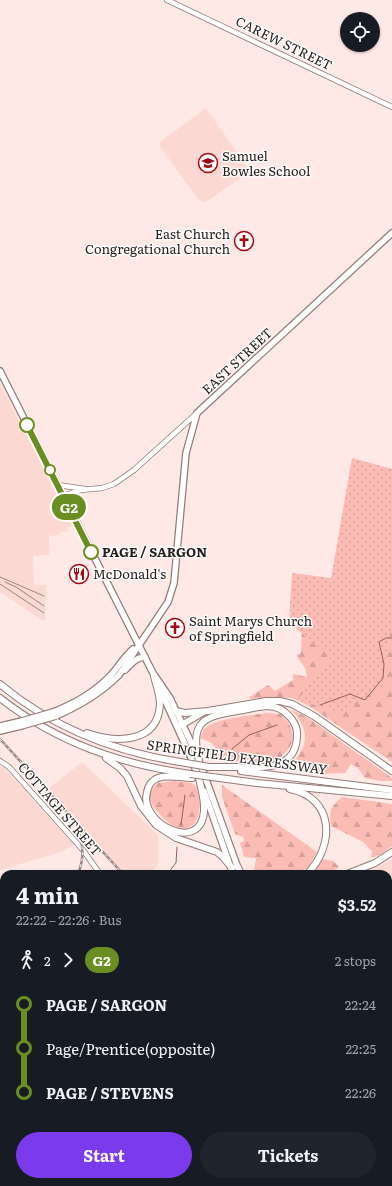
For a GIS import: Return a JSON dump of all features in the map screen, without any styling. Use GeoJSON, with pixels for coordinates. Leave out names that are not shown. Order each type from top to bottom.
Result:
{"type":"FeatureCollection","features":[{"type":"Feature","properties":{"kind":"highway"},"geometry":{"type":"LineString","coordinates":[[62,726],[107,739],[124,740],[141,735],[148,731],[152,726],[159,712],[160,701],[154,676]]}},
{"type":"Feature","properties":{"kind":"highway","name":"SPRINGFIELD EXPRESSWAY"},"geometry":{"type":"LineString","coordinates":[[0,684],[29,706],[62,726],[115,748],[154,758],[209,767],[392,790]]}},
{"type":"Feature","properties":{"kind":"highway","name":"SPRINGFIELD EXPRESSWAY"},"geometry":{"type":"LineString","coordinates":[[0,698],[42,726],[66,739],[96,752],[129,762],[191,776],[212,779],[392,796]]}},
{"type":"Feature","properties":{"kind":"highway"},"geometry":{"type":"LineString","coordinates":[[176,711],[185,713],[208,711],[266,701],[280,701],[292,704],[314,716],[392,771]]}},
{"type":"Feature","properties":{"kind":"highway"},"geometry":{"type":"LineString","coordinates":[[200,761],[196,744],[196,733],[202,723],[213,715],[268,706],[278,708],[285,713],[294,724],[297,734],[296,747],[290,756],[279,764],[260,768],[209,767]]}},
{"type":"Feature","properties":{"kind":"highway"},"geometry":{"type":"LineString","coordinates":[[180,725],[208,711]]}},
{"type":"Feature","properties":{"kind":"highway"},"geometry":{"type":"LineString","coordinates":[[96,752],[115,763],[126,774],[141,806],[149,818],[159,827],[176,838],[217,852],[235,870]]}},
{"type":"Feature","properties":{"kind":"highway"},"geometry":{"type":"LineString","coordinates":[[191,776],[159,777],[152,782],[147,792],[146,800],[149,810],[162,824],[176,832],[190,832],[203,820],[204,802],[199,778]]}},
{"type":"Feature","properties":{"kind":"highway"},"geometry":{"type":"LineString","coordinates":[[261,784],[292,789],[307,795],[315,802],[323,814],[326,826],[325,842],[319,858],[310,870]]}},
{"type":"Feature","properties":{"kind":"highway"},"geometry":{"type":"LineString","coordinates":[[357,870],[375,863],[392,852]]}},
{"type":"Feature","properties":{"kind":"main road","name":"CAREW STREET"},"geometry":{"type":"LineString","coordinates":[[167,0],[392,106]]}},
{"type":"Feature","properties":{"kind":"main road","name":"EAST STREET"},"geometry":{"type":"LineString","coordinates":[[63,496],[81,490],[108,487],[122,479],[197,413],[392,233]]}},
{"type":"Feature","properties":{"kind":"main road"},"geometry":{"type":"LineString","coordinates":[[0,371],[138,645],[200,761],[236,870]]}},
{"type":"Feature","properties":{"kind":"main road"},"geometry":{"type":"LineString","coordinates":[[118,675],[164,608],[172,592],[186,453],[197,413]]}},
{"type":"Feature","properties":{"kind":"main road","name":"EAST STREET"},"geometry":{"type":"LineString","coordinates":[[58,485],[73,486],[89,490]]}},
{"type":"Feature","properties":{"kind":"main road"},"geometry":{"type":"LineString","coordinates":[[54,714],[83,698],[101,684],[112,674],[125,656],[138,645]]}},
{"type":"Feature","properties":{"kind":"main road"},"geometry":{"type":"LineString","coordinates":[[0,731],[83,703],[109,684],[134,660],[140,657],[145,657]]}},
{"type":"Feature","properties":{"kind":"main road"},"geometry":{"type":"LineString","coordinates":[[154,676],[170,698],[176,711],[199,778],[236,870]]}},
{"type":"Feature","properties":{"kind":"main road"},"geometry":{"type":"LineString","coordinates":[[0,726],[22,723]]}},
{"type":"Feature","properties":{"kind":"main road","name":"COTTAGE STREET"},"geometry":{"type":"LineString","coordinates":[[0,760],[9,767],[77,843],[98,870]]}},
{"type":"Feature","properties":{"kind":"shaded area","name":"Samuel Bowles School"},"geometry":{"type":"Polygon","coordinates":[[[206,108],[250,171],[205,202],[197,198],[159,145],[161,141],[206,108]]]}},
{"type":"Feature","properties":{"kind":"shaded area"},"geometry":{"type":"Polygon","coordinates":[[[0,383],[72,525],[67,528],[69,531],[60,532],[60,535],[49,536],[50,555],[33,556],[34,585],[46,585],[45,620],[43,621],[0,592],[0,383]]]}},
{"type":"Feature","properties":{"kind":"shaded area"},"geometry":{"type":"Polygon","coordinates":[[[82,762],[158,835],[158,864],[154,870],[120,870],[48,789],[82,762]]]}},
{"type":"Feature","properties":{"kind":"shaded area"},"geometry":{"type":"Polygon","coordinates":[[[0,766],[4,768],[74,845],[61,852],[0,870],[0,766]]]}},
{"type":"Feature","properties":{"kind":"shaded area"},"geometry":{"type":"Polygon","coordinates":[[[392,859],[392,870],[373,870],[392,859]]]}},
{"type":"Feature","properties":{"kind":"green space"},"geometry":{"type":"Polygon","coordinates":[[[352,458],[392,469],[392,623],[381,687],[340,712],[297,700],[331,657],[289,623],[292,573],[331,578],[352,458]]]}},
{"type":"Feature","properties":{"kind":"green space"},"geometry":{"type":"Polygon","coordinates":[[[392,476],[392,762],[309,706],[292,698],[248,698],[268,685],[275,691],[293,680],[293,674],[307,677],[305,668],[296,655],[301,653],[302,622],[340,590],[392,476]]]}},
{"type":"Feature","properties":{"kind":"green space"},"geometry":{"type":"Polygon","coordinates":[[[291,710],[304,715],[316,723],[392,778],[392,781],[381,781],[365,778],[358,768],[351,764],[345,773],[318,773],[299,766],[294,761],[303,748],[305,734],[301,723],[291,710]]]}},
{"type":"Feature","properties":{"kind":"green space"},"geometry":{"type":"Polygon","coordinates":[[[265,713],[280,714],[291,728],[293,738],[291,744],[282,757],[275,761],[252,763],[219,758],[214,745],[201,739],[202,733],[206,727],[213,723],[227,719],[265,713]]]}},
{"type":"Feature","properties":{"kind":"green space"},"geometry":{"type":"Polygon","coordinates":[[[174,781],[192,783],[197,787],[200,805],[198,817],[194,824],[186,829],[175,828],[154,808],[150,800],[150,790],[158,783],[174,781]]]}},
{"type":"Feature","properties":{"kind":"green space"},"geometry":{"type":"Polygon","coordinates":[[[222,785],[317,852],[309,866],[304,870],[254,870],[256,858],[244,857],[240,843],[244,841],[243,837],[235,834],[222,797],[222,785]]]}},
{"type":"Feature","properties":{"kind":"green space"},"geometry":{"type":"Polygon","coordinates":[[[342,797],[392,804],[392,846],[380,855],[371,858],[372,851],[363,842],[331,826],[331,810],[342,797]]]}},
{"type":"Feature","properties":{"kind":"green space"},"geometry":{"type":"Polygon","coordinates":[[[322,859],[333,861],[339,867],[335,870],[316,870],[322,859]]]}},
{"type":"Feature","properties":{"kind":"waterway"},"geometry":{"type":"LineString","coordinates":[[320,705],[350,694],[365,700],[383,678],[384,664],[379,642],[386,638],[392,638]]}},
{"type":"Feature","properties":{"kind":"waterway"},"geometry":{"type":"LineString","coordinates":[[232,749],[249,735],[277,725]]}},
{"type":"Feature","properties":{"kind":"waterway"},"geometry":{"type":"LineString","coordinates":[[181,825],[185,795]]}},
{"type":"Feature","properties":{"kind":"waterway"},"geometry":{"type":"LineString","coordinates":[[170,870],[176,863],[177,847]]}},
{"type":"Feature","properties":{"kind":"tram line"},"geometry":{"type":"LineString","coordinates":[[0,577],[44,596]]}},
{"type":"Feature","properties":{"kind":"tram line"},"geometry":{"type":"LineString","coordinates":[[5,582],[16,587],[44,606]]}},
{"type":"Feature","properties":{"kind":"tram line"},"geometry":{"type":"LineString","coordinates":[[0,584],[44,613]]}},
{"type":"Feature","properties":{"kind":"railway"},"geometry":{"type":"LineString","coordinates":[[0,739],[119,870]]}},
{"type":"Feature","properties":{"kind":"railway"},"geometry":{"type":"LineString","coordinates":[[77,829],[82,846],[80,870]]}},
{"type":"Feature","properties":{"kind":"bus line","name":"G2"},"geometry":{"type":"LineString","coordinates":[[27,425],[91,552]]}},
{"type":"Feature","properties":{"kind":"place","name":"Samuel Bowles School"},"geometry":{"type":"Point","coordinates":[208,163]}},
{"type":"Feature","properties":{"kind":"place","name":"East Church Congregational Church"},"geometry":{"type":"Point","coordinates":[244,241]}},
{"type":"Feature","properties":{"kind":"place","name":"PAGE / SARGON"},"geometry":{"type":"Point","coordinates":[91,552]}},
{"type":"Feature","properties":{"kind":"place","name":"McDonald's"},"geometry":{"type":"Point","coordinates":[79,574]}},
{"type":"Feature","properties":{"kind":"place","name":"Saint Marys Church of Springfield"},"geometry":{"type":"Point","coordinates":[175,628]}}]}
